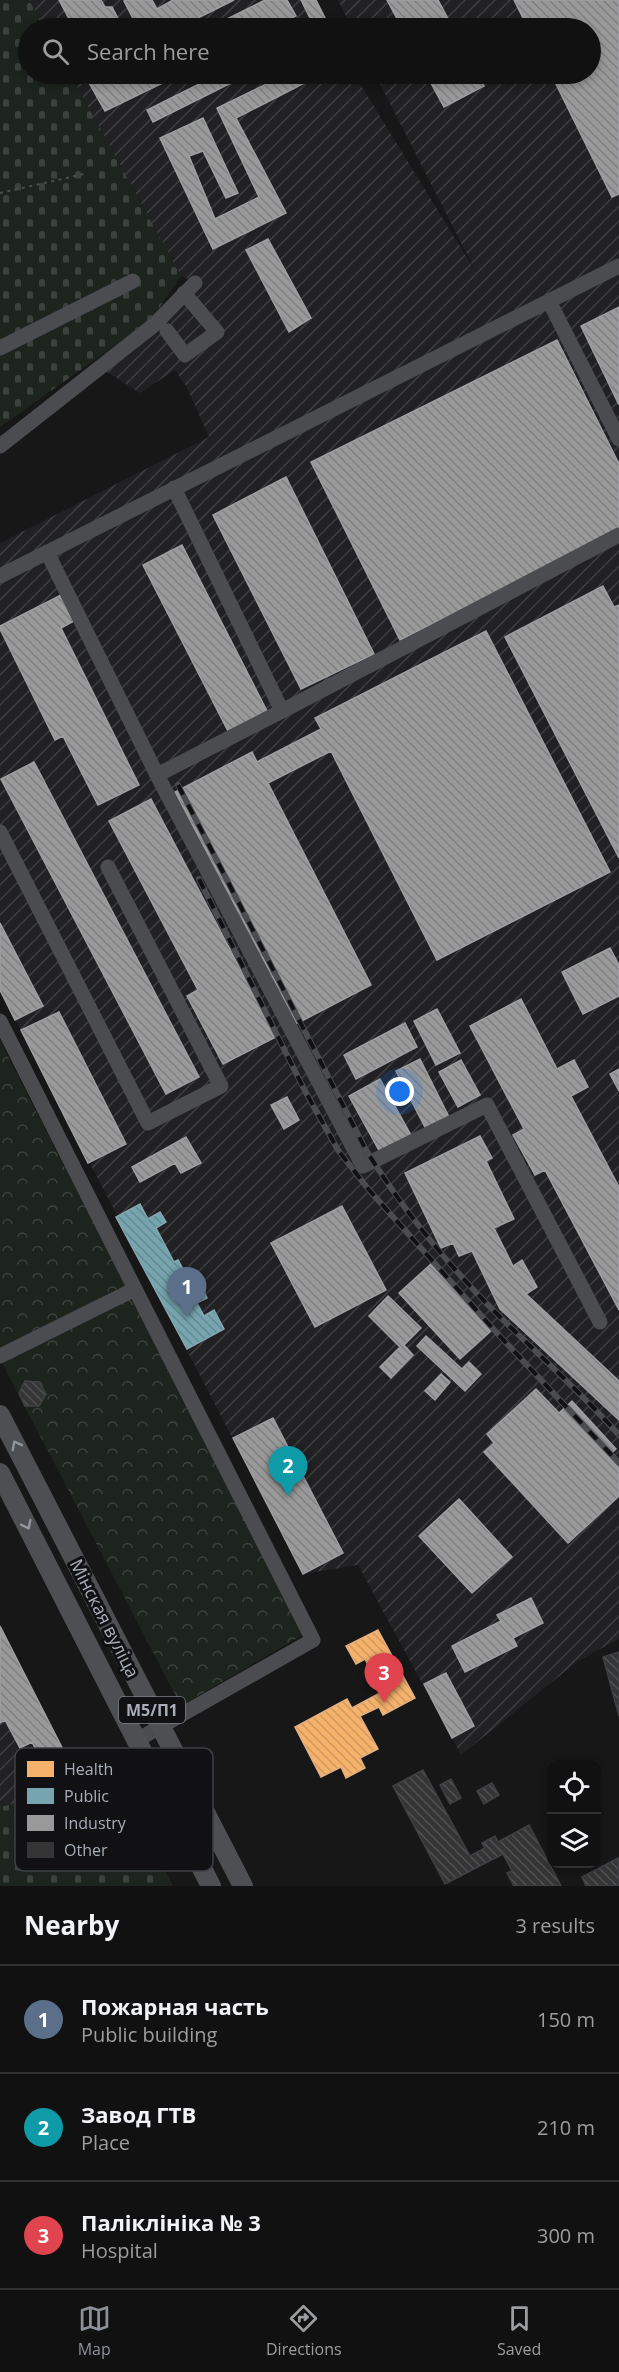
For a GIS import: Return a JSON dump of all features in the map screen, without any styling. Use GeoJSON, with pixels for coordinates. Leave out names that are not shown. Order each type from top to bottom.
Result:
{"type":"FeatureCollection","features":[{"type":"Feature","properties":{"kind":"main road","name":"Мінская вуліца"},"geometry":{"type":"LineString","coordinates":[[0,1415],[172,1748]]}},
{"type":"Feature","properties":{"kind":"main road","name":"Мінская вуліца"},"geometry":{"type":"LineString","coordinates":[[0,1473],[141,1748]]}},
{"type":"Feature","properties":{"kind":"main road","name":"Мінская вуліца"},"geometry":{"type":"LineString","coordinates":[[213,1828],[243,1886]]}},
{"type":"Feature","properties":{"kind":"main road","name":"Мінская вуліца"},"geometry":{"type":"LineString","coordinates":[[203,1871],[211,1886]]}},
{"type":"Feature","properties":{"kind":"lane"},"geometry":{"type":"LineString","coordinates":[[0,576],[619,266]]}},
{"type":"Feature","properties":{"kind":"lane"},"geometry":{"type":"LineString","coordinates":[[0,348],[133,281]]}},
{"type":"Feature","properties":{"kind":"lane"},"geometry":{"type":"LineString","coordinates":[[0,446],[154,325],[189,288],[217,332],[185,355],[167,331]]}},
{"type":"Feature","properties":{"kind":"lane"},"geometry":{"type":"LineString","coordinates":[[549,301],[619,439]]}},
{"type":"Feature","properties":{"kind":"lane"},"geometry":{"type":"LineString","coordinates":[[174,488],[282,711]]}},
{"type":"Feature","properties":{"kind":"lane"},"geometry":{"type":"LineString","coordinates":[[157,775],[619,535]]}},
{"type":"Feature","properties":{"kind":"lane"},"geometry":{"type":"LineString","coordinates":[[47,552],[157,775],[363,1166],[487,1105],[600,1322]]}},
{"type":"Feature","properties":{"kind":"lane"},"geometry":{"type":"LineString","coordinates":[[0,832],[148,1123],[221,1086],[108,867]]}},
{"type":"Feature","properties":{"kind":"lane"},"geometry":{"type":"LineString","coordinates":[[0,1021],[313,1640],[137,1740]]}},
{"type":"Feature","properties":{"kind":"lane"},"geometry":{"type":"LineString","coordinates":[[0,1356],[135,1289]]}},
{"type":"Feature","properties":{"kind":"path"},"geometry":{"type":"LineString","coordinates":[[0,193],[84,174]]}},
{"type":"Feature","properties":{"kind":"shaded area"},"geometry":{"type":"Polygon","coordinates":[[[29,0],[316,0],[325,18],[39,18],[29,0]]]}},
{"type":"Feature","properties":{"kind":"shaded area"},"geometry":{"type":"Polygon","coordinates":[[[338,0],[619,0],[619,1639],[578,1661],[461,1755],[358,1565],[303,1574],[0,990],[0,543],[209,437],[186,386],[175,370],[140,393],[107,372],[201,289],[195,282],[181,276],[75,84],[360,84],[477,274],[380,84],[601,84],[601,18],[347,18],[338,0]]]}},
{"type":"Feature","properties":{"kind":"shaded area"},"geometry":{"type":"Polygon","coordinates":[[[0,1626],[62,1748],[15,1748],[15,1803],[0,1807],[0,1626]]]}},
{"type":"Feature","properties":{"kind":"green space"},"geometry":{"type":"Polygon","coordinates":[[[0,0],[29,0],[39,18],[18,18],[18,84],[75,84],[181,276],[151,320],[0,427],[0,0]]]}},
{"type":"Feature","properties":{"kind":"green space"},"geometry":{"type":"Polygon","coordinates":[[[0,1041],[125,1285],[0,1349],[0,1041]]]}},
{"type":"Feature","properties":{"kind":"green space"},"geometry":{"type":"Polygon","coordinates":[[[131,1298],[304,1634],[181,1706],[2,1363],[131,1298]]]}},
{"type":"Feature","properties":{"kind":"green space"},"geometry":{"type":"Polygon","coordinates":[[[15,1803],[15,1871],[165,1871],[173,1886],[0,1886],[0,1807],[15,1803]]]}},
{"type":"Feature","properties":{"kind":"building: Health"},"geometry":{"type":"Polygon","coordinates":[[[378,1630],[415,1698],[383,1715],[379,1707],[360,1716],[378,1749],[360,1758],[365,1768],[346,1778],[341,1767],[321,1777],[295,1727],[347,1699],[352,1708],[382,1692],[365,1659],[356,1664],[346,1646],[378,1630]]]}},
{"type":"Feature","properties":{"kind":"building: Public"},"geometry":{"type":"Polygon","coordinates":[[[140,1204],[148,1219],[160,1212],[166,1222],[156,1228],[174,1262],[178,1260],[188,1278],[182,1281],[185,1286],[198,1279],[207,1298],[197,1303],[204,1316],[214,1310],[224,1329],[187,1349],[116,1217],[140,1204]]]}},
{"type":"Feature","properties":{"kind":"building: Industry"},"geometry":{"type":"Polygon","coordinates":[[[59,0],[101,0],[105,7],[112,7],[118,18],[69,18],[59,0]]]}},
{"type":"Feature","properties":{"kind":"building: Industry"},"geometry":{"type":"Polygon","coordinates":[[[152,0],[157,9],[173,0],[234,0],[198,18],[133,18],[124,1],[152,0]]]}},
{"type":"Feature","properties":{"kind":"building: Industry"},"geometry":{"type":"Polygon","coordinates":[[[265,0],[287,0],[296,16],[292,18],[229,18],[265,0]]]}},
{"type":"Feature","properties":{"kind":"building: Industry"},"geometry":{"type":"Polygon","coordinates":[[[301,0],[316,0],[325,18],[310,18],[301,0]]]}},
{"type":"Feature","properties":{"kind":"building: Industry"},"geometry":{"type":"Polygon","coordinates":[[[387,0],[438,0],[448,18],[397,18],[387,0]]]}},
{"type":"Feature","properties":{"kind":"building: Industry"},"geometry":{"type":"Polygon","coordinates":[[[514,0],[619,0],[619,194],[612,197],[556,84],[601,84],[601,18],[523,18],[514,0]]]}},
{"type":"Feature","properties":{"kind":"building: Industry"},"geometry":{"type":"Polygon","coordinates":[[[90,84],[160,84],[105,111],[90,84]]]}},
{"type":"Feature","properties":{"kind":"building: Industry"},"geometry":{"type":"Polygon","coordinates":[[[199,84],[229,84],[153,122],[147,110],[199,84]]]}},
{"type":"Feature","properties":{"kind":"building: Industry"},"geometry":{"type":"Polygon","coordinates":[[[266,84],[302,84],[236,118],[286,213],[213,249],[160,138],[203,118],[238,193],[226,198],[203,151],[189,156],[215,219],[259,197],[217,108],[266,84]]]}},
{"type":"Feature","properties":{"kind":"building: Industry"},"geometry":{"type":"Polygon","coordinates":[[[431,84],[483,84],[484,86],[444,107],[431,84]]]}},
{"type":"Feature","properties":{"kind":"building: Industry"},"geometry":{"type":"Polygon","coordinates":[[[268,239],[311,318],[289,332],[246,250],[268,239]]]}},
{"type":"Feature","properties":{"kind":"building: Industry"},"geometry":{"type":"Polygon","coordinates":[[[619,307],[619,405],[581,326],[619,307]]]}},
{"type":"Feature","properties":{"kind":"building: Industry"},"geometry":{"type":"Polygon","coordinates":[[[557,340],[619,464],[619,531],[400,640],[311,462],[557,340]]]}},
{"type":"Feature","properties":{"kind":"building: Industry"},"geometry":{"type":"Polygon","coordinates":[[[286,477],[374,654],[301,689],[213,515],[286,477]]]}},
{"type":"Feature","properties":{"kind":"building: Industry"},"geometry":{"type":"Polygon","coordinates":[[[182,545],[267,711],[228,731],[143,565],[182,545]]]}},
{"type":"Feature","properties":{"kind":"building: Industry"},"geometry":{"type":"Polygon","coordinates":[[[603,586],[614,607],[619,605],[619,858],[505,637],[603,586]]]}},
{"type":"Feature","properties":{"kind":"building: Industry"},"geometry":{"type":"Polygon","coordinates":[[[61,595],[74,621],[61,628],[139,785],[98,805],[63,736],[55,740],[0,629],[0,626],[61,595]]]}},
{"type":"Feature","properties":{"kind":"building: Industry"},"geometry":{"type":"Polygon","coordinates":[[[486,631],[610,872],[437,960],[331,751],[268,783],[371,985],[294,1025],[175,792],[252,752],[257,762],[321,729],[315,718],[486,631]]]}},
{"type":"Feature","properties":{"kind":"building: Industry"},"geometry":{"type":"Polygon","coordinates":[[[34,762],[199,1077],[166,1094],[1,779],[34,762]]]}},
{"type":"Feature","properties":{"kind":"building: Industry"},"geometry":{"type":"Polygon","coordinates":[[[151,799],[276,1037],[223,1064],[187,996],[198,990],[109,821],[151,799]]]}},
{"type":"Feature","properties":{"kind":"building: Industry"},"geometry":{"type":"Polygon","coordinates":[[[0,923],[43,1006],[15,1020],[0,990],[0,923]]]}},
{"type":"Feature","properties":{"kind":"building: Industry"},"geometry":{"type":"Polygon","coordinates":[[[610,948],[619,965],[619,996],[583,1014],[562,972],[610,948]]]}},
{"type":"Feature","properties":{"kind":"building: Industry"},"geometry":{"type":"Polygon","coordinates":[[[521,999],[557,1069],[574,1060],[588,1087],[571,1096],[619,1187],[619,1310],[545,1170],[535,1175],[513,1135],[524,1129],[470,1026],[521,999]]]}},
{"type":"Feature","properties":{"kind":"building: Industry"},"geometry":{"type":"Polygon","coordinates":[[[437,1009],[460,1053],[436,1065],[414,1021],[437,1009]]]}},
{"type":"Feature","properties":{"kind":"building: Industry"},"geometry":{"type":"Polygon","coordinates":[[[59,1012],[126,1144],[88,1163],[21,1030],[59,1012]]]}},
{"type":"Feature","properties":{"kind":"building: Industry"},"geometry":{"type":"Polygon","coordinates":[[[405,1023],[417,1047],[356,1079],[344,1055],[405,1023]]]}},
{"type":"Feature","properties":{"kind":"building: Industry"},"geometry":{"type":"Polygon","coordinates":[[[420,1059],[450,1119],[427,1131],[396,1071],[420,1059]]]}},
{"type":"Feature","properties":{"kind":"building: Industry"},"geometry":{"type":"Polygon","coordinates":[[[461,1060],[480,1095],[458,1107],[439,1072],[461,1060]]]}},
{"type":"Feature","properties":{"kind":"building: Industry"},"geometry":{"type":"Polygon","coordinates":[[[619,1069],[619,1091],[610,1074],[619,1069]]]}},
{"type":"Feature","properties":{"kind":"building: Industry"},"geometry":{"type":"Polygon","coordinates":[[[380,1079],[412,1137],[381,1154],[349,1096],[380,1079]]]}},
{"type":"Feature","properties":{"kind":"building: Industry"},"geometry":{"type":"Polygon","coordinates":[[[287,1097],[299,1120],[284,1129],[271,1105],[287,1097]]]}},
{"type":"Feature","properties":{"kind":"building: Industry"},"geometry":{"type":"Polygon","coordinates":[[[480,1136],[492,1158],[486,1161],[514,1219],[494,1228],[513,1266],[522,1260],[537,1287],[526,1294],[619,1381],[619,1420],[500,1309],[472,1251],[459,1256],[453,1243],[441,1248],[405,1173],[480,1136]]]}},
{"type":"Feature","properties":{"kind":"building: Industry"},"geometry":{"type":"Polygon","coordinates":[[[186,1137],[201,1163],[181,1173],[175,1163],[140,1182],[132,1167],[186,1137]]]}},
{"type":"Feature","properties":{"kind":"building: Industry"},"geometry":{"type":"Polygon","coordinates":[[[342,1206],[386,1290],[315,1327],[271,1243],[342,1206]]]}},
{"type":"Feature","properties":{"kind":"building: Industry"},"geometry":{"type":"Polygon","coordinates":[[[431,1264],[492,1330],[460,1359],[399,1293],[431,1264]]]}},
{"type":"Feature","properties":{"kind":"building: Industry"},"geometry":{"type":"Polygon","coordinates":[[[388,1296],[421,1328],[404,1345],[413,1355],[391,1378],[380,1367],[400,1347],[369,1316],[388,1296]]]}},
{"type":"Feature","properties":{"kind":"building: Industry"},"geometry":{"type":"Polygon","coordinates":[[[426,1336],[462,1369],[469,1362],[481,1374],[465,1391],[417,1346],[426,1336]]]}},
{"type":"Feature","properties":{"kind":"building: Industry"},"geometry":{"type":"Polygon","coordinates":[[[441,1374],[450,1382],[435,1400],[425,1391],[441,1374]]]}},
{"type":"Feature","properties":{"kind":"building: Industry"},"geometry":{"type":"Polygon","coordinates":[[[536,1389],[559,1413],[572,1401],[616,1449],[608,1456],[619,1468],[619,1496],[568,1543],[484,1452],[494,1443],[487,1434],[536,1389]]]}},
{"type":"Feature","properties":{"kind":"building: Industry"},"geometry":{"type":"Polygon","coordinates":[[[273,1418],[343,1553],[303,1574],[233,1438],[273,1418]]]}},
{"type":"Feature","properties":{"kind":"building: Industry"},"geometry":{"type":"Polygon","coordinates":[[[459,1499],[512,1557],[472,1593],[419,1536],[459,1499]]]}},
{"type":"Feature","properties":{"kind":"building: Industry"},"geometry":{"type":"Polygon","coordinates":[[[531,1598],[543,1623],[513,1638],[517,1646],[465,1672],[452,1646],[501,1621],[497,1615],[531,1598]]]}},
{"type":"Feature","properties":{"kind":"building: Industry"},"geometry":{"type":"Polygon","coordinates":[[[0,1626],[62,1748],[35,1748],[32,1742],[20,1748],[5,1720],[0,1723],[0,1626]]]}},
{"type":"Feature","properties":{"kind":"building: Industry"},"geometry":{"type":"Polygon","coordinates":[[[446,1673],[474,1726],[452,1738],[424,1684],[446,1673]]]}},
{"type":"Feature","properties":{"kind":"building: Other"},"geometry":{"type":"Polygon","coordinates":[[[25,1381],[39,1382],[46,1394],[39,1406],[25,1406],[19,1393],[25,1381]]]}},
{"type":"Feature","properties":{"kind":"building: Other"},"geometry":{"type":"Polygon","coordinates":[[[619,1652],[619,1716],[603,1657],[619,1652]]]}},
{"type":"Feature","properties":{"kind":"building: Other"},"geometry":{"type":"Polygon","coordinates":[[[423,1770],[470,1856],[485,1848],[482,1843],[495,1836],[498,1842],[529,1825],[547,1859],[547,1868],[552,1868],[561,1886],[514,1886],[507,1873],[512,1871],[503,1854],[445,1884],[393,1786],[423,1770]]]}},
{"type":"Feature","properties":{"kind":"building: Other"},"geometry":{"type":"Polygon","coordinates":[[[451,1779],[461,1798],[450,1804],[440,1785],[451,1779]]]}},
{"type":"Feature","properties":{"kind":"building: Other"},"geometry":{"type":"Polygon","coordinates":[[[492,1783],[499,1795],[484,1804],[477,1791],[492,1783]]]}},
{"type":"Feature","properties":{"kind":"building: Other"},"geometry":{"type":"Polygon","coordinates":[[[618,1858],[619,1886],[586,1886],[582,1877],[618,1858]]]}},
{"type":"Feature","properties":{"kind":"railway"},"geometry":{"type":"LineString","coordinates":[[178,785],[366,1150],[379,1171],[408,1212],[456,1270],[490,1307],[619,1435]]}},
{"type":"Feature","properties":{"kind":"railway"},"geometry":{"type":"LineString","coordinates":[[199,879],[305,1091],[338,1150],[369,1190],[496,1332],[619,1463]]}},
{"type":"Feature","properties":{"kind":"place","name":"Пожарная часть"},"geometry":{"type":"Point","coordinates":[187,1317]}},
{"type":"Feature","properties":{"kind":"place","name":"Завод ГТВ"},"geometry":{"type":"Point","coordinates":[288,1496]}},
{"type":"Feature","properties":{"kind":"place","name":"Паліклініка № 3"},"geometry":{"type":"Point","coordinates":[384,1703]}}]}
